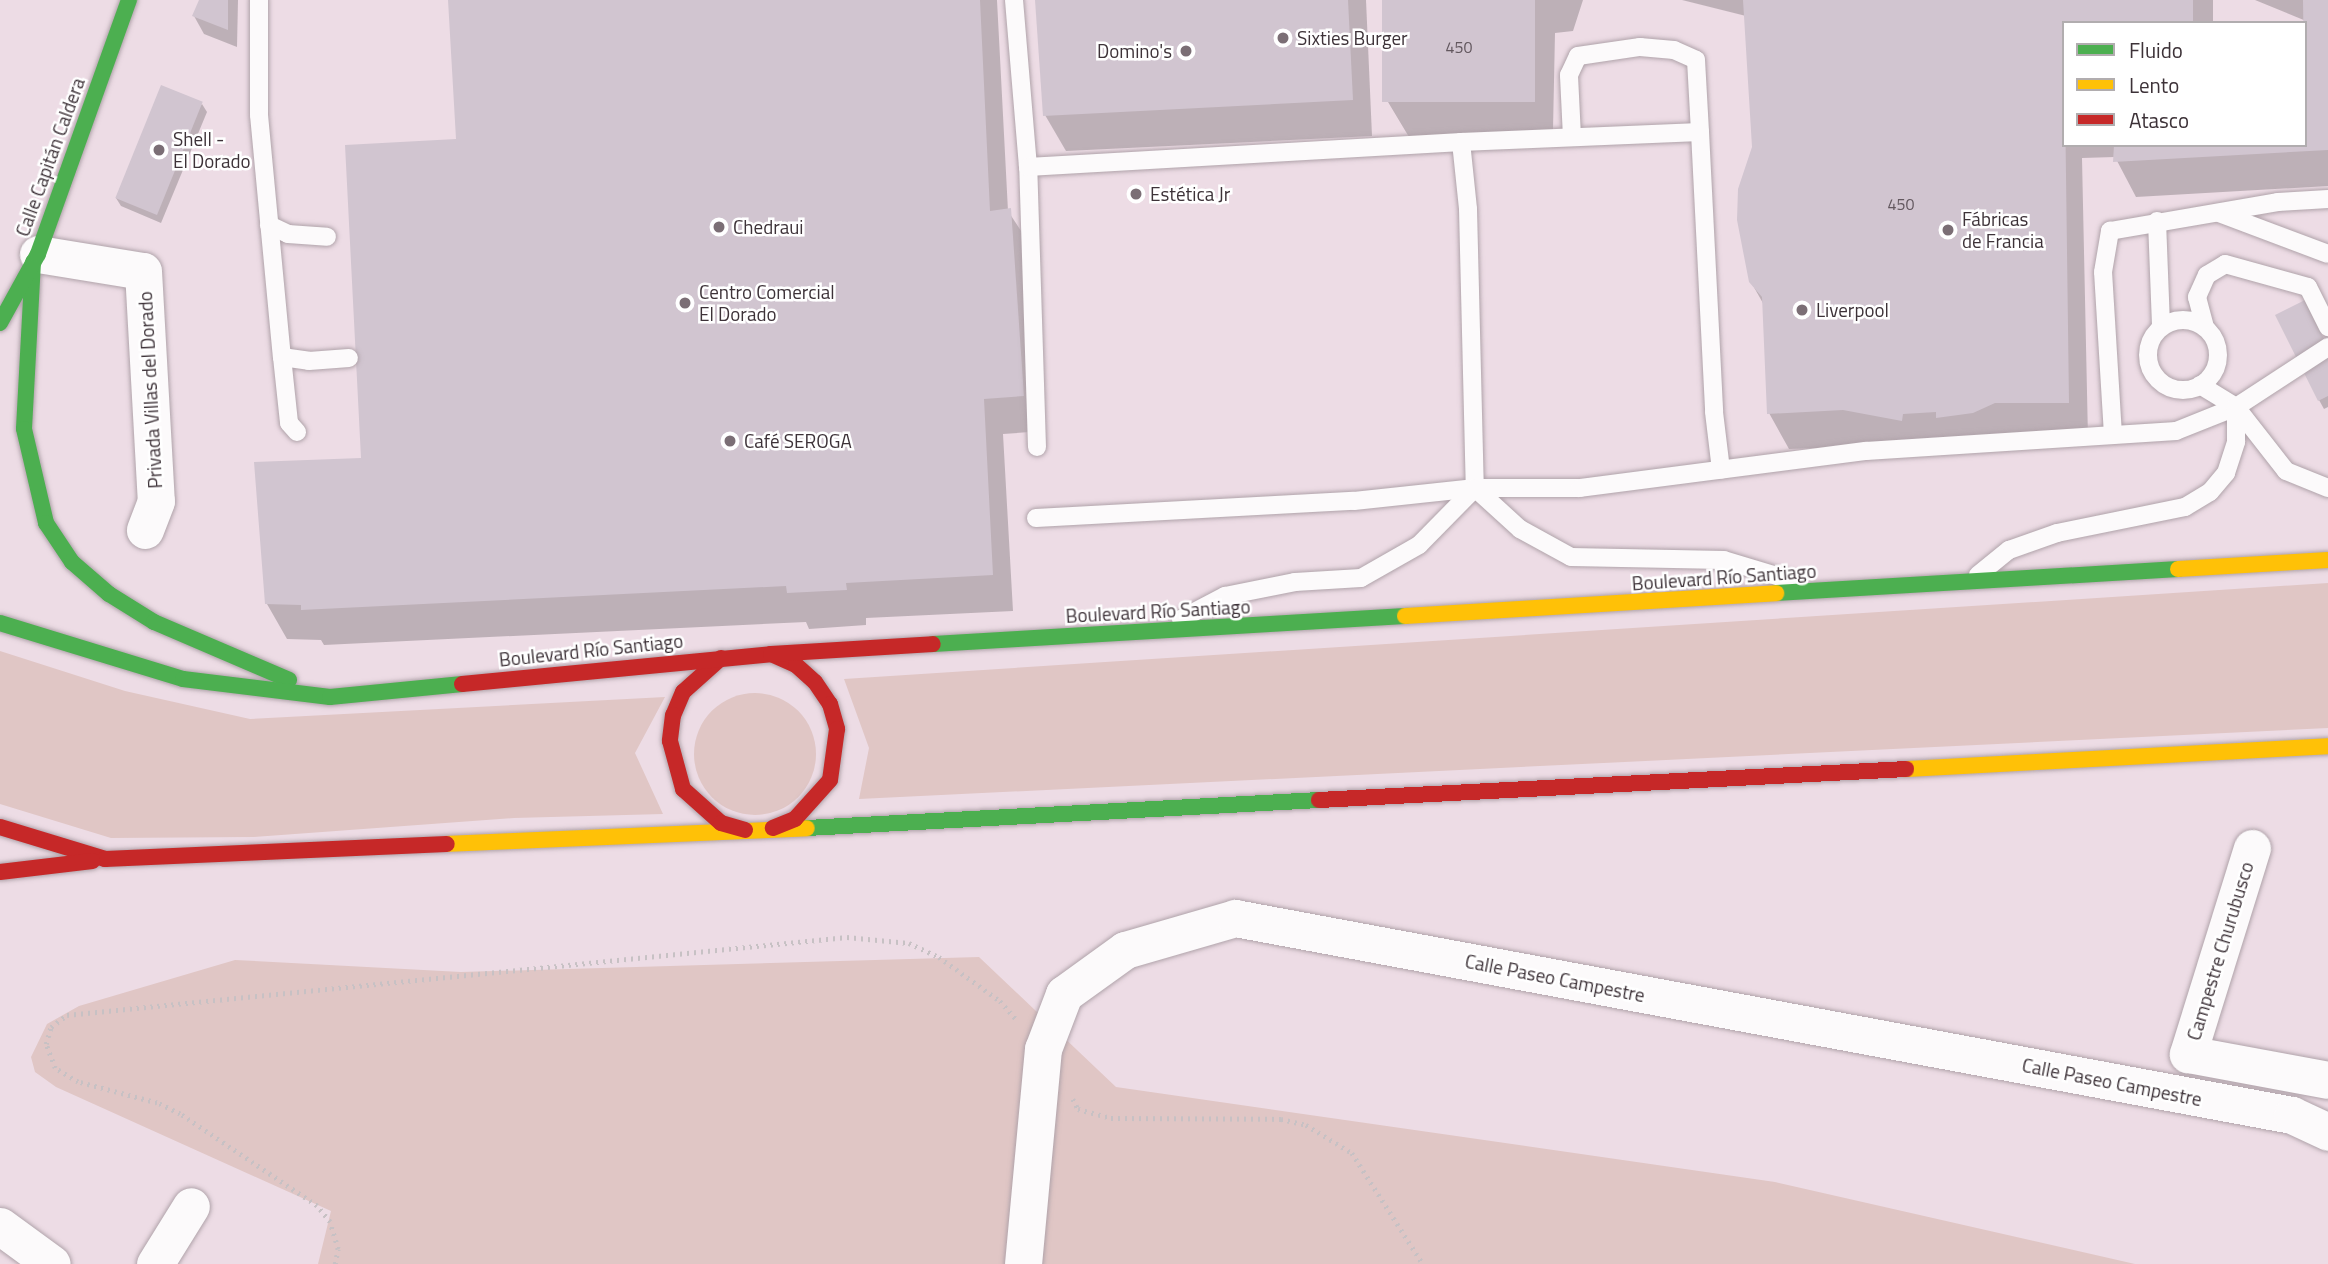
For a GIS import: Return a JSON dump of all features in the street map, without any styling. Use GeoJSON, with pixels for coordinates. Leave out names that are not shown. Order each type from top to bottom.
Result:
{"type":"FeatureCollection","features":[{"type":"Feature","properties":{"kind":"main road","name":"Calle Capitán Caldera"},"geometry":{"type":"LineString","coordinates":[[0,323],[35,258],[129,0]]}},
{"type":"Feature","properties":{"kind":"main road"},"geometry":{"type":"LineString","coordinates":[[35,258],[24,429],[46,523],[72,562],[110,594],[155,622],[330,697]]}},
{"type":"Feature","properties":{"kind":"main road","name":"Boulevard Río Santiago"},"geometry":{"type":"LineString","coordinates":[[0,624],[183,679],[330,697],[771,654],[2328,560]]}},
{"type":"Feature","properties":{"kind":"main road"},"geometry":{"type":"LineString","coordinates":[[771,654],[796,665],[816,682],[830,704],[837,729],[837,755],[830,780],[805,810],[771,829]]}},
{"type":"Feature","properties":{"kind":"main road"},"geometry":{"type":"LineString","coordinates":[[721,658],[683,692],[673,715],[670,741],[683,789],[721,823],[746,831]]}},
{"type":"Feature","properties":{"kind":"main road"},"geometry":{"type":"LineString","coordinates":[[0,872],[105,859],[746,831],[2328,746]]}},
{"type":"Feature","properties":{"kind":"main road"},"geometry":{"type":"LineString","coordinates":[[0,827],[105,859]]}},
{"type":"Feature","properties":{"kind":"street","name":"Privada Villas del Dorado"},"geometry":{"type":"LineString","coordinates":[[35,258],[143,271],[156,501],[145,530]]}},
{"type":"Feature","properties":{"kind":"street","name":"Campestre Churubusco"},"geometry":{"type":"LineString","coordinates":[[2252,848],[2188,1054],[2328,1080]]}},
{"type":"Feature","properties":{"kind":"street","name":"Calle Paseo Campestre"},"geometry":{"type":"LineString","coordinates":[[1023,1264],[1043,1049],[1064,994],[1125,950],[1235,918],[2292,1115],[2328,1132]]}},
{"type":"Feature","properties":{"kind":"street"},"geometry":{"type":"LineString","coordinates":[[155,1264],[191,1206]]}},
{"type":"Feature","properties":{"kind":"street"},"geometry":{"type":"LineString","coordinates":[[0,1226],[52,1264]]}},
{"type":"Feature","properties":{"kind":"lane"},"geometry":{"type":"LineString","coordinates":[[259,0],[259,115],[289,423],[297,432]]}},
{"type":"Feature","properties":{"kind":"lane"},"geometry":{"type":"LineString","coordinates":[[1014,0],[1028,167],[1037,447]]}},
{"type":"Feature","properties":{"kind":"lane"},"geometry":{"type":"LineString","coordinates":[[1572,137],[1569,75],[1578,56],[1640,47],[1674,50],[1696,60],[1714,412],[1721,470]]}},
{"type":"Feature","properties":{"kind":"lane"},"geometry":{"type":"LineString","coordinates":[[1028,167],[1461,142],[1700,132]]}},
{"type":"Feature","properties":{"kind":"lane"},"geometry":{"type":"LineString","coordinates":[[1152,633],[1225,596],[1295,582],[1361,578],[1419,545],[1475,488],[1468,209],[1461,142]]}},
{"type":"Feature","properties":{"kind":"lane"},"geometry":{"type":"LineString","coordinates":[[2113,435],[2103,272],[2110,231],[2216,212],[2328,199]]}},
{"type":"Feature","properties":{"kind":"lane"},"geometry":{"type":"LineString","coordinates":[[2216,212],[2328,254]]}},
{"type":"Feature","properties":{"kind":"lane"},"geometry":{"type":"LineString","coordinates":[[2157,221],[2161,327],[2149,346],[2151,369],[2167,386],[2189,389],[2209,378],[2218,358],[2217,346],[2205,327],[2197,298],[2207,275],[2225,264],[2308,287],[2328,327]]}},
{"type":"Feature","properties":{"kind":"lane"},"geometry":{"type":"LineString","coordinates":[[269,225],[288,234],[327,237]]}},
{"type":"Feature","properties":{"kind":"lane"},"geometry":{"type":"LineString","coordinates":[[2161,327],[2183,320],[2205,327]]}},
{"type":"Feature","properties":{"kind":"lane"},"geometry":{"type":"LineString","coordinates":[[1037,518],[1354,500],[1475,488],[1580,488],[1866,451],[2176,430],[2236,407],[2328,347]]}},
{"type":"Feature","properties":{"kind":"lane"},"geometry":{"type":"LineString","coordinates":[[282,357],[309,361],[349,358]]}},
{"type":"Feature","properties":{"kind":"lane"},"geometry":{"type":"LineString","coordinates":[[2200,385],[2236,407],[2286,471],[2328,488]]}},
{"type":"Feature","properties":{"kind":"lane"},"geometry":{"type":"LineString","coordinates":[[1969,582],[2009,550],[2057,533],[2185,506],[2210,492],[2226,473],[2236,442],[2236,407]]}},
{"type":"Feature","properties":{"kind":"lane"},"geometry":{"type":"LineString","coordinates":[[1475,488],[1520,529],[1570,557],[1724,560],[1826,591]]}},
{"type":"Feature","properties":{"kind":"path"},"geometry":{"type":"LineString","coordinates":[[335,1264],[338,1249],[330,1222],[317,1206],[180,1114],[157,1102],[78,1082],[55,1068],[46,1044],[51,1027],[67,1015],[848,937],[909,943],[939,957],[1000,1001],[1043,1049],[1079,1109],[1111,1118],[1281,1119],[1306,1125],[1352,1153],[1423,1264]]}},
{"type":"Feature","properties":{"kind":"shaded area"},"geometry":{"type":"Polygon","coordinates":[[[2328,583],[2328,728],[859,799],[869,748],[844,679],[2328,583]]]}},
{"type":"Feature","properties":{"kind":"shaded area"},"geometry":{"type":"Polygon","coordinates":[[[0,651],[125,691],[250,719],[665,697],[635,753],[663,814],[514,818],[254,837],[111,838],[0,804],[0,651]]]}},
{"type":"Feature","properties":{"kind":"shaded area"},"geometry":{"type":"Polygon","coordinates":[[[755,693],[778,698],[798,711],[811,731],[816,754],[811,777],[798,797],[778,810],[755,815],[732,810],[712,797],[699,777],[694,754],[699,731],[712,711],[732,698],[755,693]]]}},
{"type":"Feature","properties":{"kind":"shaded area"},"geometry":{"type":"Polygon","coordinates":[[[979,957],[1116,1087],[1775,1182],[2135,1264],[318,1264],[331,1211],[56,1087],[35,1072],[31,1057],[47,1024],[79,1006],[235,960],[461,972],[979,957]]]}},
{"type":"Feature","properties":{"kind":"building"},"geometry":{"type":"Polygon","coordinates":[[[199,0],[228,0],[228,30],[192,16],[199,0]]]}},
{"type":"Feature","properties":{"kind":"building","name":"Centro Comercial El Dorado"},"geometry":{"type":"Polygon","coordinates":[[[448,0],[980,0],[990,211],[1011,208],[1024,396],[984,399],[993,575],[846,583],[847,590],[787,593],[786,586],[301,610],[301,605],[265,604],[254,462],[361,458],[345,145],[456,139],[448,0]]]}},
{"type":"Feature","properties":{"kind":"building"},"geometry":{"type":"Polygon","coordinates":[[[1035,0],[1348,0],[1353,100],[1043,116],[1035,0]]]}},
{"type":"Feature","properties":{"kind":"building"},"geometry":{"type":"Polygon","coordinates":[[[1382,0],[1535,0],[1535,102],[1382,102],[1382,0]]]}},
{"type":"Feature","properties":{"kind":"building"},"geometry":{"type":"Polygon","coordinates":[[[1743,0],[2193,0],[2193,21],[2062,21],[2062,147],[2066,147],[2069,403],[1995,403],[1973,413],[1936,418],[1936,412],[1903,414],[1902,421],[1843,410],[1767,414],[1762,297],[1749,282],[1737,220],[1738,189],[1752,147],[1743,0]]]}},
{"type":"Feature","properties":{"kind":"building"},"geometry":{"type":"Polygon","coordinates":[[[2303,0],[2328,0],[2328,150],[2113,162],[2114,147],[2307,147],[2307,21],[2303,21],[2303,0]]]}},
{"type":"Feature","properties":{"kind":"building","name":"Shell - El Dorado"},"geometry":{"type":"Polygon","coordinates":[[[161,85],[203,102],[157,215],[115,198],[161,85]]]}},
{"type":"Feature","properties":{"kind":"building"},"geometry":{"type":"Polygon","coordinates":[[[2305,300],[2328,347],[2328,396],[2318,401],[2275,315],[2305,300]]]}},
{"type":"Feature","properties":{"kind":"traffic: fast"},"geometry":{"type":"LineString","coordinates":[[0,323],[38,254],[129,0]]}},
{"type":"Feature","properties":{"kind":"traffic: fast"},"geometry":{"type":"LineString","coordinates":[[33,262],[24,429],[46,523],[72,562],[109,594],[154,622],[289,680]]}},
{"type":"Feature","properties":{"kind":"traffic: fast"},"geometry":{"type":"LineString","coordinates":[[1776,593],[2178,569]]}},
{"type":"Feature","properties":{"kind":"traffic: fast"},"geometry":{"type":"LineString","coordinates":[[933,644],[1405,616]]}},
{"type":"Feature","properties":{"kind":"traffic: fast"},"geometry":{"type":"LineString","coordinates":[[0,623],[183,679],[330,697],[462,684]]}},
{"type":"Feature","properties":{"kind":"traffic: fast"},"geometry":{"type":"LineString","coordinates":[[807,828],[1319,800]]}},
{"type":"Feature","properties":{"kind":"traffic: slow"},"geometry":{"type":"LineString","coordinates":[[2178,569],[2328,560]]}},
{"type":"Feature","properties":{"kind":"traffic: slow"},"geometry":{"type":"LineString","coordinates":[[1405,616],[1776,593]]}},
{"type":"Feature","properties":{"kind":"traffic: slow"},"geometry":{"type":"LineString","coordinates":[[1906,769],[2328,746]]}},
{"type":"Feature","properties":{"kind":"traffic: slow"},"geometry":{"type":"LineString","coordinates":[[447,844],[807,828]]}},
{"type":"Feature","properties":{"kind":"traffic: jam"},"geometry":{"type":"LineString","coordinates":[[462,684],[771,654],[933,644]]}},
{"type":"Feature","properties":{"kind":"traffic: jam"},"geometry":{"type":"LineString","coordinates":[[771,654],[796,665],[815,682],[830,704],[837,729],[830,780],[795,819],[773,828]]}},
{"type":"Feature","properties":{"kind":"traffic: jam"},"geometry":{"type":"LineString","coordinates":[[721,658],[683,692],[673,715],[670,741],[683,789],[721,823],[745,830]]}},
{"type":"Feature","properties":{"kind":"traffic: jam"},"geometry":{"type":"LineString","coordinates":[[1319,800],[1906,769]]}},
{"type":"Feature","properties":{"kind":"traffic: jam"},"geometry":{"type":"LineString","coordinates":[[0,827],[105,859],[447,844]]}},
{"type":"Feature","properties":{"kind":"traffic: jam"},"geometry":{"type":"LineString","coordinates":[[0,872],[92,861]]}},
{"type":"Feature","properties":{"kind":"place","name":"Sixties Burger"},"geometry":{"type":"Point","coordinates":[1283,38]}},
{"type":"Feature","properties":{"kind":"place","name":"Domino's"},"geometry":{"type":"Point","coordinates":[1186,51]}},
{"type":"Feature","properties":{"kind":"place","name":"Shell - El Dorado"},"geometry":{"type":"Point","coordinates":[159,150]}},
{"type":"Feature","properties":{"kind":"place","name":"Estética Jr"},"geometry":{"type":"Point","coordinates":[1136,194]}},
{"type":"Feature","properties":{"kind":"place","name":"Chedraui"},"geometry":{"type":"Point","coordinates":[719,227]}},
{"type":"Feature","properties":{"kind":"place","name":"Fábricas de Francia"},"geometry":{"type":"Point","coordinates":[1948,230]}},
{"type":"Feature","properties":{"kind":"place","name":"Centro Comercial El Dorado"},"geometry":{"type":"Point","coordinates":[685,303]}},
{"type":"Feature","properties":{"kind":"place","name":"Liverpool"},"geometry":{"type":"Point","coordinates":[1802,310]}},
{"type":"Feature","properties":{"kind":"place","name":"Café SEROGA"},"geometry":{"type":"Point","coordinates":[730,441]}}]}
